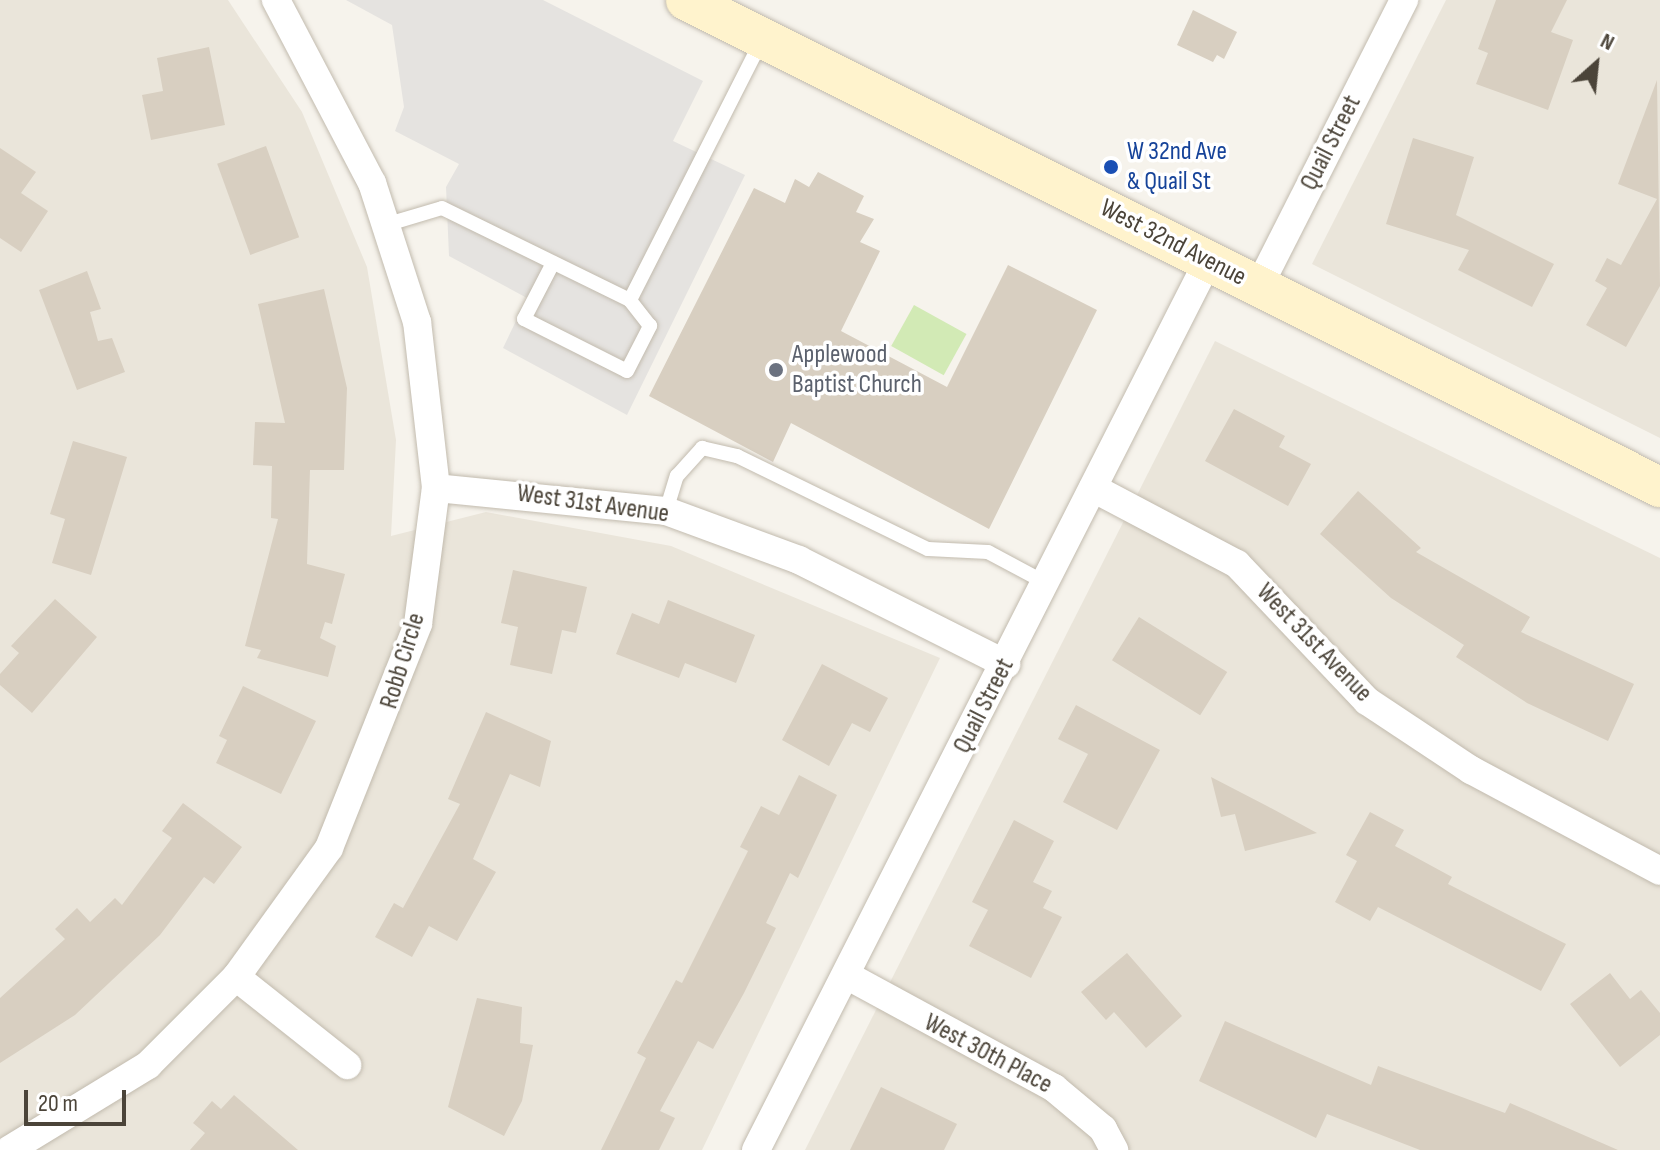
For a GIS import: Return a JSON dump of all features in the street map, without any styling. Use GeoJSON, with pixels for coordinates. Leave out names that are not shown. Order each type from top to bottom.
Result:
{"type":"FeatureCollection","features":[{"type":"Feature","properties":{"kind":"street","name":"Robb Circle"},"geometry":{"type":"LineString","coordinates":[[9,1150],[148,1065],[236,977],[329,848],[381,730],[418,624],[436,488],[417,322],[372,183],[276,0]]}},
{"type":"Feature","properties":{"kind":"street","name":"West 32nd Avenue"},"geometry":{"type":"LineString","coordinates":[[686,0],[1660,487]]}},
{"type":"Feature","properties":{"kind":"street","name":"Quail Street"},"geometry":{"type":"LineString","coordinates":[[1259,286],[1404,0]]}},
{"type":"Feature","properties":{"kind":"street","name":"Quail Street"},"geometry":{"type":"LineString","coordinates":[[756,1150],[1006,664],[1208,261]]}},
{"type":"Feature","properties":{"kind":"street","name":"West 31st Avenue"},"geometry":{"type":"LineString","coordinates":[[436,488],[666,511],[799,560],[1006,664]]}},
{"type":"Feature","properties":{"kind":"street","name":"West 31st Avenue"},"geometry":{"type":"LineString","coordinates":[[1093,488],[1237,564],[1367,701],[1471,770],[1660,871]]}},
{"type":"Feature","properties":{"kind":"street","name":"West 30th Place"},"geometry":{"type":"LineString","coordinates":[[846,975],[1054,1088],[1103,1129],[1114,1150]]}},
{"type":"Feature","properties":{"kind":"street"},"geometry":{"type":"LineString","coordinates":[[236,977],[347,1065]]}},
{"type":"Feature","properties":{"kind":"lane"},"geometry":{"type":"LineString","coordinates":[[630,300],[763,38]]}},
{"type":"Feature","properties":{"kind":"lane"},"geometry":{"type":"LineString","coordinates":[[385,225],[442,208],[630,300],[650,326],[627,371],[524,319],[553,263]]}},
{"type":"Feature","properties":{"kind":"lane"},"geometry":{"type":"LineString","coordinates":[[666,511],[677,476],[702,448],[737,456],[928,549],[988,552],[1046,583]]}},
{"type":"Feature","properties":{"kind":"shaded area"},"geometry":{"type":"Polygon","coordinates":[[[0,0],[228,0],[302,112],[367,267],[396,440],[391,536],[486,512],[671,546],[940,658],[702,1150],[0,1150],[0,0]]]}},
{"type":"Feature","properties":{"kind":"shaded area"},"geometry":{"type":"Polygon","coordinates":[[[346,0],[543,0],[703,81],[673,141],[745,175],[627,415],[503,348],[527,298],[449,256],[446,187],[459,164],[395,131],[404,107],[392,25],[346,0]]]}},
{"type":"Feature","properties":{"kind":"shaded area"},"geometry":{"type":"Polygon","coordinates":[[[1446,0],[1660,0],[1660,438],[1312,264],[1446,0]]]}},
{"type":"Feature","properties":{"kind":"shaded area"},"geometry":{"type":"Polygon","coordinates":[[[1215,341],[1660,558],[1660,1150],[805,1150],[1215,341]]]}},
{"type":"Feature","properties":{"kind":"green space"},"geometry":{"type":"Polygon","coordinates":[[[914,305],[966,334],[944,375],[891,346],[914,305]]]}},
{"type":"Feature","properties":{"kind":"building"},"geometry":{"type":"Polygon","coordinates":[[[1496,0],[1567,0],[1551,32],[1573,40],[1548,110],[1476,84],[1488,53],[1478,49],[1496,0]]]}},
{"type":"Feature","properties":{"kind":"building"},"geometry":{"type":"Polygon","coordinates":[[[1193,10],[1237,32],[1224,59],[1217,55],[1213,62],[1177,45],[1193,10]]]}},
{"type":"Feature","properties":{"kind":"building"},"geometry":{"type":"Polygon","coordinates":[[[209,47],[225,125],[151,140],[142,95],[163,91],[157,58],[209,47]]]}},
{"type":"Feature","properties":{"kind":"building"},"geometry":{"type":"Polygon","coordinates":[[[1657,80],[1660,286],[1626,347],[1586,325],[1607,288],[1595,281],[1607,258],[1621,265],[1657,199],[1618,184],[1657,80]]]}},
{"type":"Feature","properties":{"kind":"building"},"geometry":{"type":"Polygon","coordinates":[[[1413,138],[1474,157],[1456,215],[1554,264],[1532,307],[1458,270],[1469,250],[1386,224],[1413,138]]]}},
{"type":"Feature","properties":{"kind":"building"},"geometry":{"type":"Polygon","coordinates":[[[266,146],[299,237],[250,255],[217,164],[266,146]]]}},
{"type":"Feature","properties":{"kind":"building"},"geometry":{"type":"Polygon","coordinates":[[[0,148],[36,172],[21,193],[48,211],[21,252],[0,238],[0,148]]]}},
{"type":"Feature","properties":{"kind":"building"},"geometry":{"type":"Polygon","coordinates":[[[818,172],[864,196],[856,212],[874,219],[860,242],[880,251],[841,331],[947,387],[1008,265],[1097,310],[989,529],[791,423],[773,462],[649,396],[754,188],[785,203],[795,179],[809,187],[818,172]]]}},
{"type":"Feature","properties":{"kind":"building"},"geometry":{"type":"Polygon","coordinates":[[[87,271],[101,309],[90,312],[98,341],[112,338],[125,372],[77,390],[39,290],[87,271]]]}},
{"type":"Feature","properties":{"kind":"building"},"geometry":{"type":"Polygon","coordinates":[[[324,289],[347,388],[344,470],[310,470],[307,564],[345,574],[332,624],[325,622],[320,638],[336,646],[328,677],[257,658],[261,650],[245,646],[278,519],[271,518],[272,466],[253,465],[255,422],[285,423],[258,304],[324,289]]]}},
{"type":"Feature","properties":{"kind":"building"},"geometry":{"type":"Polygon","coordinates":[[[1234,409],[1285,436],[1279,447],[1311,464],[1288,506],[1205,461],[1234,409]]]}},
{"type":"Feature","properties":{"kind":"building"},"geometry":{"type":"Polygon","coordinates":[[[73,441],[127,457],[91,575],[52,563],[65,519],[50,514],[73,441]]]}},
{"type":"Feature","properties":{"kind":"building"},"geometry":{"type":"Polygon","coordinates":[[[1358,491],[1421,548],[1416,552],[1530,617],[1521,632],[1634,684],[1608,741],[1527,703],[1456,657],[1464,645],[1391,598],[1320,534],[1358,491]]]}},
{"type":"Feature","properties":{"kind":"building"},"geometry":{"type":"Polygon","coordinates":[[[513,570],[587,587],[576,633],[562,630],[552,674],[510,665],[518,627],[501,623],[513,570]]]}},
{"type":"Feature","properties":{"kind":"building"},"geometry":{"type":"Polygon","coordinates":[[[55,599],[97,637],[32,713],[0,685],[0,674],[19,653],[11,646],[55,599]]]}},
{"type":"Feature","properties":{"kind":"building"},"geometry":{"type":"Polygon","coordinates":[[[668,600],[755,635],[736,683],[685,663],[679,678],[616,654],[632,613],[659,624],[668,600]]]}},
{"type":"Feature","properties":{"kind":"building"},"geometry":{"type":"Polygon","coordinates":[[[1139,617],[1227,672],[1200,715],[1112,660],[1139,617]]]}},
{"type":"Feature","properties":{"kind":"building"},"geometry":{"type":"Polygon","coordinates":[[[822,664],[888,698],[870,732],[852,723],[829,766],[782,740],[822,664]]]}},
{"type":"Feature","properties":{"kind":"building"},"geometry":{"type":"Polygon","coordinates":[[[243,686],[316,721],[281,794],[216,763],[227,740],[219,736],[243,686]]]}},
{"type":"Feature","properties":{"kind":"building"},"geometry":{"type":"Polygon","coordinates":[[[1076,705],[1160,750],[1117,830],[1063,802],[1088,754],[1058,739],[1076,705]]]}},
{"type":"Feature","properties":{"kind":"building"},"geometry":{"type":"Polygon","coordinates":[[[486,712],[551,741],[540,787],[510,774],[473,859],[496,872],[457,941],[429,926],[412,957],[375,937],[394,903],[403,908],[460,804],[448,799],[486,712]]]}},
{"type":"Feature","properties":{"kind":"building"},"geometry":{"type":"Polygon","coordinates":[[[799,775],[837,795],[798,878],[790,873],[766,923],[776,928],[744,993],[713,1049],[698,1041],[660,1111],[675,1118],[659,1150],[601,1150],[646,1058],[637,1053],[676,980],[682,983],[748,851],[740,847],[761,806],[779,815],[799,775]]]}},
{"type":"Feature","properties":{"kind":"building"},"geometry":{"type":"Polygon","coordinates":[[[1211,777],[1317,833],[1245,851],[1235,814],[1221,817],[1211,777]]]}},
{"type":"Feature","properties":{"kind":"building"},"geometry":{"type":"Polygon","coordinates":[[[183,803],[242,847],[214,884],[204,877],[160,935],[75,1015],[0,1063],[0,998],[65,939],[55,929],[77,908],[90,922],[115,898],[122,905],[172,838],[162,831],[183,803]]]}},
{"type":"Feature","properties":{"kind":"building"},"geometry":{"type":"Polygon","coordinates":[[[1370,812],[1404,830],[1395,846],[1452,877],[1448,884],[1566,944],[1541,991],[1378,907],[1370,921],[1335,902],[1357,861],[1346,855],[1370,812]]]}},
{"type":"Feature","properties":{"kind":"building"},"geometry":{"type":"Polygon","coordinates":[[[1014,820],[1054,841],[1033,882],[1052,891],[1043,908],[1062,917],[1031,978],[969,946],[988,910],[972,902],[1014,820]]]}},
{"type":"Feature","properties":{"kind":"building"},"geometry":{"type":"Polygon","coordinates":[[[1127,953],[1182,1016],[1146,1048],[1114,1012],[1106,1020],[1081,992],[1127,953]]]}},
{"type":"Feature","properties":{"kind":"building"},"geometry":{"type":"Polygon","coordinates":[[[1610,973],[1630,999],[1641,990],[1660,1013],[1660,1035],[1620,1067],[1570,1004],[1610,973]]]}},
{"type":"Feature","properties":{"kind":"building"},"geometry":{"type":"Polygon","coordinates":[[[477,998],[522,1007],[520,1043],[533,1045],[522,1101],[504,1136],[448,1107],[477,998]]]}},
{"type":"Feature","properties":{"kind":"building"},"geometry":{"type":"Polygon","coordinates":[[[1225,1021],[1371,1085],[1378,1066],[1505,1113],[1510,1103],[1618,1150],[1420,1150],[1327,1114],[1316,1138],[1199,1081],[1225,1021]]]}},
{"type":"Feature","properties":{"kind":"building"},"geometry":{"type":"Polygon","coordinates":[[[881,1087],[957,1124],[944,1150],[850,1150],[881,1087]]]}},
{"type":"Feature","properties":{"kind":"building"},"geometry":{"type":"Polygon","coordinates":[[[234,1095],[298,1150],[190,1150],[205,1133],[193,1123],[212,1101],[221,1109],[234,1095]]]}},
{"type":"Feature","properties":{"kind":"place","name":"W 32nd Ave & Quail St"},"geometry":{"type":"Point","coordinates":[1111,167]}},
{"type":"Feature","properties":{"kind":"place","name":"Applewood Baptist Church"},"geometry":{"type":"Point","coordinates":[776,370]}}]}
